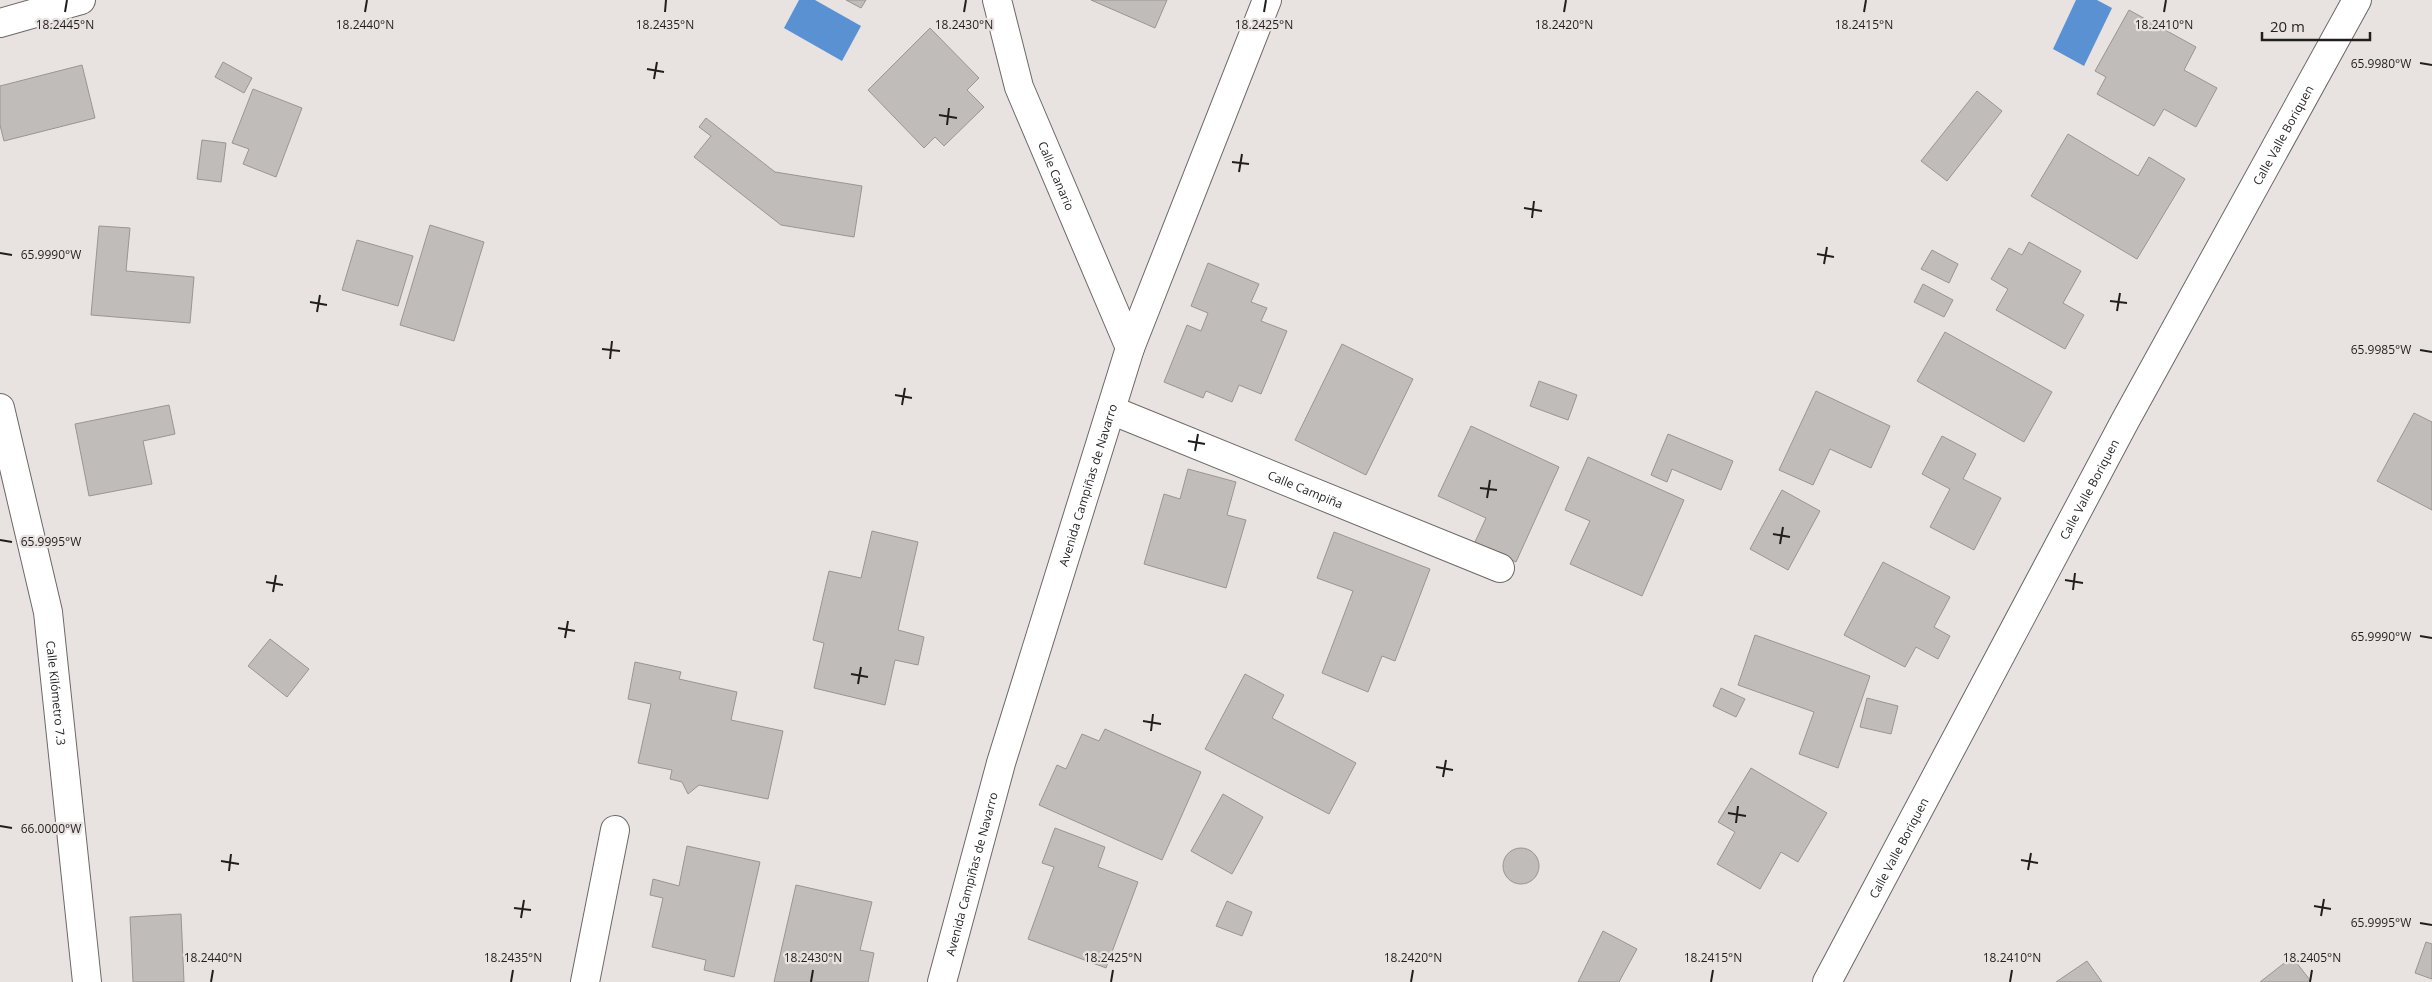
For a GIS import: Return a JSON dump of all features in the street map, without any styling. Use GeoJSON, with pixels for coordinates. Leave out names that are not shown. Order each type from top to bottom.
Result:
{"type":"FeatureCollection","features":[{"type":"Feature","properties":{"kind":"street"},"geometry":{"type":"LineString","coordinates":[[0,24],[81,0]]}},
{"type":"Feature","properties":{"kind":"street","name":"Calle Canario"},"geometry":{"type":"LineString","coordinates":[[997,0],[1019,87],[1130,348]]}},
{"type":"Feature","properties":{"kind":"street","name":"Avenida Campiñas de Navarro"},"geometry":{"type":"LineString","coordinates":[[942,982],[1002,763],[1130,348],[1267,0]]}},
{"type":"Feature","properties":{"kind":"street","name":"Calle Valle Boriquen"},"geometry":{"type":"LineString","coordinates":[[1827,982],[2125,421],[2357,0]]}},
{"type":"Feature","properties":{"kind":"street","name":"Calle Kilómetro 7.3"},"geometry":{"type":"LineString","coordinates":[[0,408],[48,612],[87,982]]}},
{"type":"Feature","properties":{"kind":"street","name":"Calle Campiña"},"geometry":{"type":"LineString","coordinates":[[1111,410],[1500,568]]}},
{"type":"Feature","properties":{"kind":"street"},"geometry":{"type":"LineString","coordinates":[[585,982],[615,830]]}},
{"type":"Feature","properties":{"kind":"water"},"geometry":{"type":"Polygon","coordinates":[[[799,0],[815,0],[861,26],[842,61],[784,28],[799,0]]]}},
{"type":"Feature","properties":{"kind":"water"},"geometry":{"type":"Polygon","coordinates":[[[2076,0],[2097,0],[2112,8],[2084,66],[2053,49],[2076,0]]]}},
{"type":"Feature","properties":{"kind":"building"},"geometry":{"type":"Polygon","coordinates":[[[846,0],[866,0],[861,8],[846,0]]]}},
{"type":"Feature","properties":{"kind":"building"},"geometry":{"type":"Polygon","coordinates":[[[1091,0],[1167,0],[1155,28],[1091,0]]]}},
{"type":"Feature","properties":{"kind":"building"},"geometry":{"type":"Polygon","coordinates":[[[2129,10],[2196,47],[2184,70],[2217,88],[2196,127],[2164,109],[2154,126],[2097,94],[2106,77],[2095,71],[2129,10]]]}},
{"type":"Feature","properties":{"kind":"building"},"geometry":{"type":"Polygon","coordinates":[[[930,28],[979,78],[967,90],[984,107],[944,146],[935,137],[924,148],[868,90],[930,28]]]}},
{"type":"Feature","properties":{"kind":"building"},"geometry":{"type":"Polygon","coordinates":[[[223,62],[252,78],[244,93],[215,77],[223,62]]]}},
{"type":"Feature","properties":{"kind":"building"},"geometry":{"type":"Polygon","coordinates":[[[82,65],[95,118],[4,141],[0,125],[0,86],[82,65]]]}},
{"type":"Feature","properties":{"kind":"building"},"geometry":{"type":"Polygon","coordinates":[[[253,89],[302,108],[276,177],[243,164],[249,149],[232,143],[253,89]]]}},
{"type":"Feature","properties":{"kind":"building"},"geometry":{"type":"Polygon","coordinates":[[[1977,91],[2002,111],[1947,181],[1921,161],[1977,91]]]}},
{"type":"Feature","properties":{"kind":"building"},"geometry":{"type":"Polygon","coordinates":[[[706,118],[775,172],[862,186],[854,237],[781,225],[694,157],[711,136],[699,127],[706,118]]]}},
{"type":"Feature","properties":{"kind":"building"},"geometry":{"type":"Polygon","coordinates":[[[2068,134],[2138,176],[2149,157],[2185,179],[2137,259],[2031,196],[2068,134]]]}},
{"type":"Feature","properties":{"kind":"building"},"geometry":{"type":"Polygon","coordinates":[[[202,140],[226,143],[221,182],[197,179],[202,140]]]}},
{"type":"Feature","properties":{"kind":"building"},"geometry":{"type":"Polygon","coordinates":[[[430,225],[484,242],[454,341],[400,325],[430,225]]]}},
{"type":"Feature","properties":{"kind":"building"},"geometry":{"type":"Polygon","coordinates":[[[99,226],[130,228],[126,271],[194,277],[190,323],[91,315],[99,226]]]}},
{"type":"Feature","properties":{"kind":"building"},"geometry":{"type":"Polygon","coordinates":[[[357,240],[413,256],[398,306],[342,290],[357,240]]]}},
{"type":"Feature","properties":{"kind":"building"},"geometry":{"type":"Polygon","coordinates":[[[2029,242],[2081,271],[2063,303],[2084,315],[2065,349],[1996,310],[2008,289],[1991,279],[2009,248],[2022,255],[2029,242]]]}},
{"type":"Feature","properties":{"kind":"building"},"geometry":{"type":"Polygon","coordinates":[[[1932,250],[1958,264],[1949,283],[1921,269],[1932,250]]]}},
{"type":"Feature","properties":{"kind":"building"},"geometry":{"type":"Polygon","coordinates":[[[1208,263],[1259,284],[1251,302],[1267,308],[1261,321],[1287,331],[1261,394],[1239,385],[1232,402],[1206,391],[1203,398],[1164,382],[1187,325],[1201,331],[1208,313],[1191,306],[1208,263]]]}},
{"type":"Feature","properties":{"kind":"building"},"geometry":{"type":"Polygon","coordinates":[[[1923,284],[1953,300],[1944,317],[1914,302],[1923,284]]]}},
{"type":"Feature","properties":{"kind":"building"},"geometry":{"type":"Polygon","coordinates":[[[1945,332],[2052,392],[2024,442],[1917,381],[1945,332]]]}},
{"type":"Feature","properties":{"kind":"building"},"geometry":{"type":"Polygon","coordinates":[[[1342,344],[1413,379],[1366,475],[1295,440],[1342,344]]]}},
{"type":"Feature","properties":{"kind":"building"},"geometry":{"type":"Polygon","coordinates":[[[1539,381],[1577,395],[1568,420],[1530,406],[1539,381]]]}},
{"type":"Feature","properties":{"kind":"building"},"geometry":{"type":"Polygon","coordinates":[[[1816,391],[1890,426],[1871,468],[1830,449],[1813,485],[1779,470],[1816,391]]]}},
{"type":"Feature","properties":{"kind":"building"},"geometry":{"type":"Polygon","coordinates":[[[169,405],[175,434],[143,441],[152,484],[89,496],[75,424],[169,405]]]}},
{"type":"Feature","properties":{"kind":"building"},"geometry":{"type":"Polygon","coordinates":[[[2414,413],[2432,422],[2432,510],[2377,481],[2414,413]]]}},
{"type":"Feature","properties":{"kind":"building"},"geometry":{"type":"Polygon","coordinates":[[[1471,426],[1559,467],[1516,562],[1475,542],[1486,518],[1438,496],[1471,426]]]}},
{"type":"Feature","properties":{"kind":"building"},"geometry":{"type":"Polygon","coordinates":[[[1668,434],[1733,461],[1721,490],[1672,469],[1667,482],[1651,475],[1668,434]]]}},
{"type":"Feature","properties":{"kind":"building"},"geometry":{"type":"Polygon","coordinates":[[[1942,436],[1976,454],[1963,479],[2001,498],[1974,550],[1930,527],[1950,489],[1922,474],[1942,436]]]}},
{"type":"Feature","properties":{"kind":"building"},"geometry":{"type":"Polygon","coordinates":[[[1588,457],[1684,500],[1642,596],[1570,564],[1590,521],[1565,510],[1588,457]]]}},
{"type":"Feature","properties":{"kind":"building"},"geometry":{"type":"Polygon","coordinates":[[[1188,469],[1236,482],[1227,515],[1246,520],[1226,588],[1144,564],[1164,494],[1180,499],[1188,469]]]}},
{"type":"Feature","properties":{"kind":"building"},"geometry":{"type":"Polygon","coordinates":[[[1782,490],[1820,511],[1788,570],[1750,549],[1782,490]]]}},
{"type":"Feature","properties":{"kind":"building"},"geometry":{"type":"Polygon","coordinates":[[[872,531],[918,542],[898,630],[924,637],[918,665],[895,660],[885,705],[814,688],[824,643],[813,640],[829,571],[861,578],[872,531]]]}},
{"type":"Feature","properties":{"kind":"building"},"geometry":{"type":"Polygon","coordinates":[[[1334,532],[1430,569],[1395,661],[1382,656],[1368,692],[1322,673],[1353,591],[1317,578],[1334,532]]]}},
{"type":"Feature","properties":{"kind":"building"},"geometry":{"type":"Polygon","coordinates":[[[1883,562],[1950,597],[1934,627],[1950,636],[1938,659],[1916,647],[1905,667],[1844,635],[1883,562]]]}},
{"type":"Feature","properties":{"kind":"building"},"geometry":{"type":"Polygon","coordinates":[[[1755,635],[1870,676],[1838,768],[1799,754],[1814,712],[1738,685],[1755,635]]]}},
{"type":"Feature","properties":{"kind":"building"},"geometry":{"type":"Polygon","coordinates":[[[270,639],[309,669],[287,697],[248,666],[270,639]]]}},
{"type":"Feature","properties":{"kind":"building"},"geometry":{"type":"Polygon","coordinates":[[[635,662],[681,672],[679,679],[737,692],[731,720],[783,731],[768,799],[699,785],[688,794],[682,782],[670,779],[672,770],[638,763],[651,704],[628,699],[635,662]]]}},
{"type":"Feature","properties":{"kind":"building"},"geometry":{"type":"Polygon","coordinates":[[[1245,674],[1284,695],[1272,718],[1356,763],[1329,814],[1205,749],[1245,674]]]}},
{"type":"Feature","properties":{"kind":"building"},"geometry":{"type":"Polygon","coordinates":[[[1721,688],[1745,699],[1736,717],[1713,706],[1721,688]]]}},
{"type":"Feature","properties":{"kind":"building"},"geometry":{"type":"Polygon","coordinates":[[[1867,698],[1898,706],[1891,734],[1860,727],[1867,698]]]}},
{"type":"Feature","properties":{"kind":"building"},"geometry":{"type":"Polygon","coordinates":[[[1105,729],[1201,772],[1162,860],[1039,805],[1057,765],[1066,769],[1082,734],[1099,741],[1105,729]]]}},
{"type":"Feature","properties":{"kind":"building"},"geometry":{"type":"Polygon","coordinates":[[[1751,768],[1827,813],[1798,862],[1781,852],[1760,889],[1717,864],[1735,832],[1718,822],[1751,768]]]}},
{"type":"Feature","properties":{"kind":"building"},"geometry":{"type":"Polygon","coordinates":[[[1223,794],[1263,817],[1232,874],[1191,851],[1223,794]]]}},
{"type":"Feature","properties":{"kind":"building"},"geometry":{"type":"Polygon","coordinates":[[[1055,828],[1105,847],[1098,867],[1138,882],[1106,968],[1028,939],[1054,867],[1042,863],[1055,828]]]}},
{"type":"Feature","properties":{"kind":"building"},"geometry":{"type":"Polygon","coordinates":[[[687,846],[760,862],[734,977],[704,970],[706,960],[652,947],[663,898],[650,895],[653,879],[679,886],[687,846]]]}},
{"type":"Feature","properties":{"kind":"building"},"geometry":{"type":"Polygon","coordinates":[[[1521,848],[1528,849],[1534,853],[1538,859],[1538,873],[1534,879],[1528,883],[1521,884],[1514,883],[1508,879],[1504,873],[1503,866],[1504,859],[1508,853],[1514,849],[1521,848]]]}},
{"type":"Feature","properties":{"kind":"building"},"geometry":{"type":"Polygon","coordinates":[[[796,885],[872,902],[860,950],[874,953],[868,982],[774,982],[796,885]]]}},
{"type":"Feature","properties":{"kind":"building"},"geometry":{"type":"Polygon","coordinates":[[[1227,901],[1252,912],[1242,936],[1216,926],[1227,901]]]}},
{"type":"Feature","properties":{"kind":"building"},"geometry":{"type":"Polygon","coordinates":[[[181,914],[184,982],[133,982],[130,917],[181,914]]]}},
{"type":"Feature","properties":{"kind":"building"},"geometry":{"type":"Polygon","coordinates":[[[1603,931],[1637,949],[1619,982],[1578,982],[1603,931]]]}},
{"type":"Feature","properties":{"kind":"building"},"geometry":{"type":"Polygon","coordinates":[[[2426,942],[2432,944],[2432,979],[2415,973],[2426,942]]]}},
{"type":"Feature","properties":{"kind":"building"},"geometry":{"type":"Polygon","coordinates":[[[2292,957],[2310,980],[2307,982],[2260,982],[2292,957]]]}},
{"type":"Feature","properties":{"kind":"building"},"geometry":{"type":"Polygon","coordinates":[[[2087,961],[2102,982],[2056,982],[2087,961]]]}}]}
